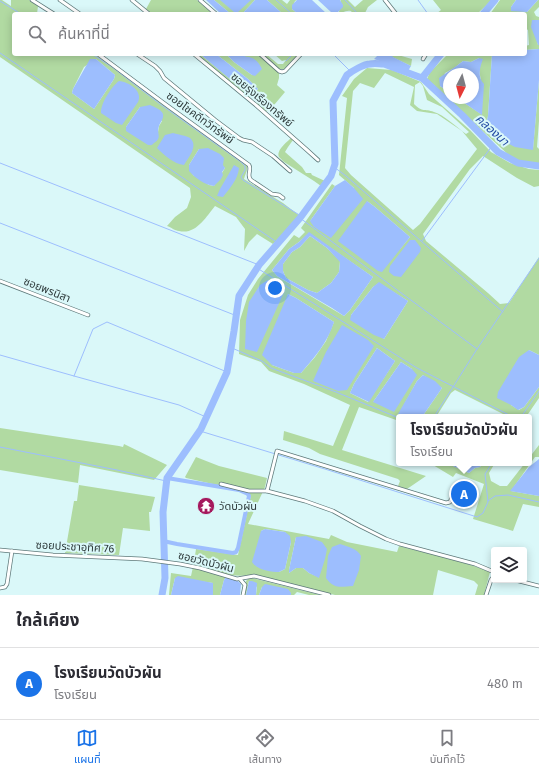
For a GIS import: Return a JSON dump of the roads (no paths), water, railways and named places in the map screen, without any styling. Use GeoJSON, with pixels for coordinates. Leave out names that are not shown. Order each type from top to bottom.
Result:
{"type":"FeatureCollection","features":[{"type":"Feature","properties":{"kind":"street"},"geometry":{"type":"LineString","coordinates":[[32,0],[51,12]]}},
{"type":"Feature","properties":{"kind":"street"},"geometry":{"type":"LineString","coordinates":[[60,0],[77,12]]}},
{"type":"Feature","properties":{"kind":"street"},"geometry":{"type":"LineString","coordinates":[[132,0],[147,12]]}},
{"type":"Feature","properties":{"kind":"street"},"geometry":{"type":"LineString","coordinates":[[200,0],[214,12]]}},
{"type":"Feature","properties":{"kind":"street"},"geometry":{"type":"LineString","coordinates":[[385,0],[394,12]]}},
{"type":"Feature","properties":{"kind":"street","name":"ซอยโชคดีทวีทรัพย์"},"geometry":{"type":"LineString","coordinates":[[101,56],[249,165],[249,176],[251,180],[272,194],[279,195],[283,198]]}},
{"type":"Feature","properties":{"kind":"street"},"geometry":{"type":"LineString","coordinates":[[140,56],[155,66],[164,78],[215,120],[243,140],[252,142],[273,156],[290,171]]}},
{"type":"Feature","properties":{"kind":"street","name":"ซอยรุ่งเรืองทรัพย์"},"geometry":{"type":"LineString","coordinates":[[196,56],[318,160]]}},
{"type":"Feature","properties":{"kind":"street"},"geometry":{"type":"LineString","coordinates":[[262,56],[282,72],[299,56]]}},
{"type":"Feature","properties":{"kind":"street","name":"ซอยพรนิสา"},"geometry":{"type":"LineString","coordinates":[[0,280],[88,315]]}},
{"type":"Feature","properties":{"kind":"street"},"geometry":{"type":"LineString","coordinates":[[267,491],[274,458],[277,451],[446,504],[450,502],[452,497],[459,498]]}},
{"type":"Feature","properties":{"kind":"street"},"geometry":{"type":"LineString","coordinates":[[221,484],[249,491],[267,491],[325,508],[386,539],[475,564],[491,571]]}},
{"type":"Feature","properties":{"kind":"street","name":"ซอยประชาอุทิศ 76"},"geometry":{"type":"LineString","coordinates":[[0,550],[53,555],[149,559]]}},
{"type":"Feature","properties":{"kind":"street"},"geometry":{"type":"LineString","coordinates":[[0,588],[6,587],[7,584],[12,552]]}},
{"type":"Feature","properties":{"kind":"street","name":"ซอยวัดบัวผัน"},"geometry":{"type":"LineString","coordinates":[[149,559],[200,568],[237,579],[254,576],[329,595]]}},
{"type":"Feature","properties":{"kind":"street"},"geometry":{"type":"LineString","coordinates":[[240,579],[245,585],[243,595]]}},
{"type":"Feature","properties":{"kind":"street"},"geometry":{"type":"LineString","coordinates":[[486,595],[491,580]]}},
{"type":"Feature","properties":{"kind":"street"},"geometry":{"type":"LineString","coordinates":[[527,583],[539,586]]}},
{"type":"Feature","properties":{"kind":"water"},"geometry":{"type":"Polygon","coordinates":[[[206,0],[214,0],[229,12],[219,12],[206,0]]]}},
{"type":"Feature","properties":{"kind":"water"},"geometry":{"type":"Polygon","coordinates":[[[220,0],[251,0],[238,12],[234,12],[220,0]]]}},
{"type":"Feature","properties":{"kind":"water"},"geometry":{"type":"Polygon","coordinates":[[[255,0],[267,0],[281,12],[244,12],[255,0]]]}},
{"type":"Feature","properties":{"kind":"water"},"geometry":{"type":"Polygon","coordinates":[[[297,0],[312,0],[325,12],[296,12],[292,9],[292,5],[297,0]]]}},
{"type":"Feature","properties":{"kind":"water"},"geometry":{"type":"Polygon","coordinates":[[[318,0],[340,0],[343,7],[338,12],[331,12],[318,0]]]}},
{"type":"Feature","properties":{"kind":"water"},"geometry":{"type":"Polygon","coordinates":[[[516,0],[538,0],[527,12],[511,11],[511,7],[516,0]]]}},
{"type":"Feature","properties":{"kind":"water"},"geometry":{"type":"Polygon","coordinates":[[[532,20],[539,20],[539,45],[531,27],[532,20]]]}},
{"type":"Feature","properties":{"kind":"water","name":"คลองนา"},"geometry":{"type":"Polygon","coordinates":[[[539,49],[539,80],[533,150],[515,147],[499,139],[486,125],[488,116],[492,56],[527,56],[527,50],[539,49]]]}},
{"type":"Feature","properties":{"kind":"water"},"geometry":{"type":"Polygon","coordinates":[[[202,56],[219,56],[248,79],[258,89],[249,95],[202,56]]]}},
{"type":"Feature","properties":{"kind":"water"},"geometry":{"type":"Polygon","coordinates":[[[228,56],[246,56],[257,61],[262,69],[255,76],[234,62],[228,56]]]}},
{"type":"Feature","properties":{"kind":"water"},"geometry":{"type":"Polygon","coordinates":[[[377,56],[392,56],[411,66],[408,71],[374,59],[377,56]]]}},
{"type":"Feature","properties":{"kind":"water"},"geometry":{"type":"Polygon","coordinates":[[[479,58],[483,59],[480,72],[480,78],[484,84],[482,115],[466,104],[479,104],[479,68],[453,68],[463,61],[471,62],[479,58]]]}},
{"type":"Feature","properties":{"kind":"water"},"geometry":{"type":"Polygon","coordinates":[[[90,59],[96,59],[115,75],[114,79],[94,109],[72,93],[90,59]]]}},
{"type":"Feature","properties":{"kind":"water"},"geometry":{"type":"Polygon","coordinates":[[[443,75],[443,88],[440,86],[439,78],[443,75]]]}},
{"type":"Feature","properties":{"kind":"water"},"geometry":{"type":"Polygon","coordinates":[[[119,81],[131,85],[139,94],[138,102],[122,125],[116,123],[101,113],[102,105],[107,96],[119,81]]]}},
{"type":"Feature","properties":{"kind":"water"},"geometry":{"type":"Polygon","coordinates":[[[150,105],[161,111],[163,116],[158,129],[159,137],[157,141],[152,145],[148,145],[126,131],[126,127],[140,107],[150,105]]]}},
{"type":"Feature","properties":{"kind":"water"},"geometry":{"type":"Polygon","coordinates":[[[173,133],[189,137],[192,141],[192,152],[184,165],[173,161],[157,148],[165,135],[173,133]]]}},
{"type":"Feature","properties":{"kind":"water"},"geometry":{"type":"Polygon","coordinates":[[[208,148],[220,154],[224,158],[223,165],[225,168],[222,172],[223,175],[214,186],[200,181],[189,171],[189,165],[199,149],[208,148]]]}},
{"type":"Feature","properties":{"kind":"water"},"geometry":{"type":"Polygon","coordinates":[[[234,165],[239,168],[235,180],[223,197],[217,196],[220,189],[234,165]]]}},
{"type":"Feature","properties":{"kind":"water"},"geometry":{"type":"Polygon","coordinates":[[[345,180],[363,199],[331,238],[314,227],[310,221],[335,186],[345,180]]]}},
{"type":"Feature","properties":{"kind":"water"},"geometry":{"type":"Polygon","coordinates":[[[367,201],[410,237],[382,272],[378,271],[338,241],[367,201]]]}},
{"type":"Feature","properties":{"kind":"water"},"geometry":{"type":"Polygon","coordinates":[[[309,232],[373,277],[350,310],[344,316],[277,276],[272,270],[289,249],[309,232]],[[310,236],[300,247],[292,252],[283,264],[283,271],[286,278],[308,290],[317,293],[331,283],[339,272],[340,262],[327,248],[310,236]]]}},
{"type":"Feature","properties":{"kind":"water"},"geometry":{"type":"Polygon","coordinates":[[[410,240],[415,240],[421,248],[420,252],[401,277],[394,276],[389,272],[390,266],[410,240]]]}},
{"type":"Feature","properties":{"kind":"water"},"geometry":{"type":"Polygon","coordinates":[[[268,280],[285,290],[257,352],[245,349],[246,321],[249,302],[260,285],[268,280]]]}},
{"type":"Feature","properties":{"kind":"water"},"geometry":{"type":"Polygon","coordinates":[[[379,282],[408,301],[384,339],[374,335],[350,320],[351,315],[373,287],[379,282]]]}},
{"type":"Feature","properties":{"kind":"water"},"geometry":{"type":"Polygon","coordinates":[[[288,294],[334,322],[328,336],[316,356],[301,373],[294,373],[272,365],[262,355],[288,294]]]}},
{"type":"Feature","properties":{"kind":"water"},"geometry":{"type":"Polygon","coordinates":[[[342,325],[368,340],[374,346],[347,390],[338,391],[313,381],[326,352],[342,325]]]}},
{"type":"Feature","properties":{"kind":"water"},"geometry":{"type":"Polygon","coordinates":[[[377,348],[395,361],[369,402],[350,393],[354,384],[377,348]]]}},
{"type":"Feature","properties":{"kind":"water"},"geometry":{"type":"Polygon","coordinates":[[[529,350],[539,355],[539,387],[524,407],[518,410],[497,398],[498,392],[519,357],[529,350]]]}},
{"type":"Feature","properties":{"kind":"water"},"geometry":{"type":"Polygon","coordinates":[[[401,362],[412,369],[417,375],[394,412],[373,402],[401,362]]]}},
{"type":"Feature","properties":{"kind":"water"},"geometry":{"type":"Polygon","coordinates":[[[423,375],[435,381],[442,388],[424,414],[398,414],[417,381],[423,375]]]}},
{"type":"Feature","properties":{"kind":"water"},"geometry":{"type":"Polygon","coordinates":[[[539,459],[539,496],[510,491],[529,467],[532,466],[539,459]]]}},
{"type":"Feature","properties":{"kind":"water"},"geometry":{"type":"Polygon","coordinates":[[[453,466],[481,466],[475,468],[469,473],[453,466]]]}},
{"type":"Feature","properties":{"kind":"water"},"geometry":{"type":"Polygon","coordinates":[[[265,529],[285,532],[290,536],[291,542],[285,569],[279,572],[261,569],[252,562],[261,531],[265,529]]]}},
{"type":"Feature","properties":{"kind":"water"},"geometry":{"type":"Polygon","coordinates":[[[306,536],[322,542],[327,549],[319,578],[303,568],[296,568],[289,573],[296,537],[306,536]]]}},
{"type":"Feature","properties":{"kind":"water"},"geometry":{"type":"Polygon","coordinates":[[[340,544],[355,549],[361,556],[359,570],[353,586],[335,586],[326,578],[328,556],[332,547],[340,544]]]}},
{"type":"Feature","properties":{"kind":"water"},"geometry":{"type":"Polygon","coordinates":[[[178,576],[213,583],[213,595],[171,595],[175,578],[178,576]]]}},
{"type":"Feature","properties":{"kind":"water"},"geometry":{"type":"Polygon","coordinates":[[[226,577],[238,581],[241,584],[240,595],[220,595],[226,577]]]}},
{"type":"Feature","properties":{"kind":"water"},"geometry":{"type":"Polygon","coordinates":[[[249,581],[257,583],[256,595],[246,595],[249,581]]]}},
{"type":"Feature","properties":{"kind":"water"},"geometry":{"type":"Polygon","coordinates":[[[265,584],[288,589],[291,595],[259,595],[265,584]]]}},
{"type":"Feature","properties":{"kind":"waterway"},"geometry":{"type":"LineString","coordinates":[[276,0],[290,12]]}},
{"type":"Feature","properties":{"kind":"waterway"},"geometry":{"type":"LineString","coordinates":[[345,0],[356,12]]}},
{"type":"Feature","properties":{"kind":"waterway"},"geometry":{"type":"LineString","coordinates":[[418,0],[427,12]]}},
{"type":"Feature","properties":{"kind":"waterway"},"geometry":{"type":"LineString","coordinates":[[485,12],[495,0]]}},
{"type":"Feature","properties":{"kind":"waterway"},"geometry":{"type":"LineString","coordinates":[[0,1],[18,12]]}},
{"type":"Feature","properties":{"kind":"waterway"},"geometry":{"type":"LineString","coordinates":[[0,53],[278,243]]}},
{"type":"Feature","properties":{"kind":"waterway"},"geometry":{"type":"LineString","coordinates":[[95,56],[241,162],[245,166],[245,170],[241,177],[243,180],[301,216]]}},
{"type":"Feature","properties":{"kind":"waterway"},"geometry":{"type":"LineString","coordinates":[[286,61],[291,56]]}},
{"type":"Feature","properties":{"kind":"waterway"},"geometry":{"type":"LineString","coordinates":[[335,56],[351,72]]}},
{"type":"Feature","properties":{"kind":"waterway"},"geometry":{"type":"LineString","coordinates":[[422,78],[439,56]]}},
{"type":"Feature","properties":{"kind":"waterway","name":"คลองนา"},"geometry":{"type":"LineString","coordinates":[[162,595],[165,578],[163,512],[167,478],[201,429],[227,372],[239,296],[259,265],[300,218],[331,176],[335,164],[333,101],[347,75],[365,65],[384,64],[422,78],[462,115],[498,152],[518,163],[539,166]]}},
{"type":"Feature","properties":{"kind":"waterway","name":"คลองนา"},"geometry":{"type":"LineString","coordinates":[[422,241],[492,146]]}},
{"type":"Feature","properties":{"kind":"waterway"},"geometry":{"type":"LineString","coordinates":[[0,163],[259,265]]}},
{"type":"Feature","properties":{"kind":"waterway"},"geometry":{"type":"LineString","coordinates":[[334,167],[503,312]]}},
{"type":"Feature","properties":{"kind":"waterway"},"geometry":{"type":"LineString","coordinates":[[300,218],[477,349]]}},
{"type":"Feature","properties":{"kind":"waterway"},"geometry":{"type":"LineString","coordinates":[[0,223],[237,316]]}},
{"type":"Feature","properties":{"kind":"waterway"},"geometry":{"type":"LineString","coordinates":[[436,414],[477,349],[539,258]]}},
{"type":"Feature","properties":{"kind":"waterway"},"geometry":{"type":"LineString","coordinates":[[257,268],[417,368],[507,414]]}},
{"type":"Feature","properties":{"kind":"waterway"},"geometry":{"type":"LineString","coordinates":[[74,376],[93,329],[107,322],[227,372]]}},
{"type":"Feature","properties":{"kind":"waterway"},"geometry":{"type":"LineString","coordinates":[[232,348],[262,361],[271,368],[336,392],[396,417]]}},
{"type":"Feature","properties":{"kind":"waterway"},"geometry":{"type":"LineString","coordinates":[[0,355],[179,405],[206,417]]}},
{"type":"Feature","properties":{"kind":"waterway"},"geometry":{"type":"LineString","coordinates":[[523,414],[539,391]]}},
{"type":"Feature","properties":{"kind":"waterway"},"geometry":{"type":"LineString","coordinates":[[200,431],[477,517],[483,513],[488,502],[485,474],[490,466]]}},
{"type":"Feature","properties":{"kind":"waterway"},"geometry":{"type":"LineString","coordinates":[[0,447],[166,481]]}},
{"type":"Feature","properties":{"kind":"waterway"},"geometry":{"type":"LineString","coordinates":[[163,541],[233,553],[236,552],[249,496],[248,494],[239,490],[167,478]]}},
{"type":"Feature","properties":{"kind":"waterway"},"geometry":{"type":"LineString","coordinates":[[488,501],[495,496],[508,495],[539,502]]}},
{"type":"Feature","properties":{"kind":"place","name":"โรงเรียนวัดบัวผัน"},"geometry":{"type":"Point","coordinates":[464,494]}},
{"type":"Feature","properties":{"kind":"place","name":"วัดบัวผัน"},"geometry":{"type":"Point","coordinates":[206,506]}}]}
